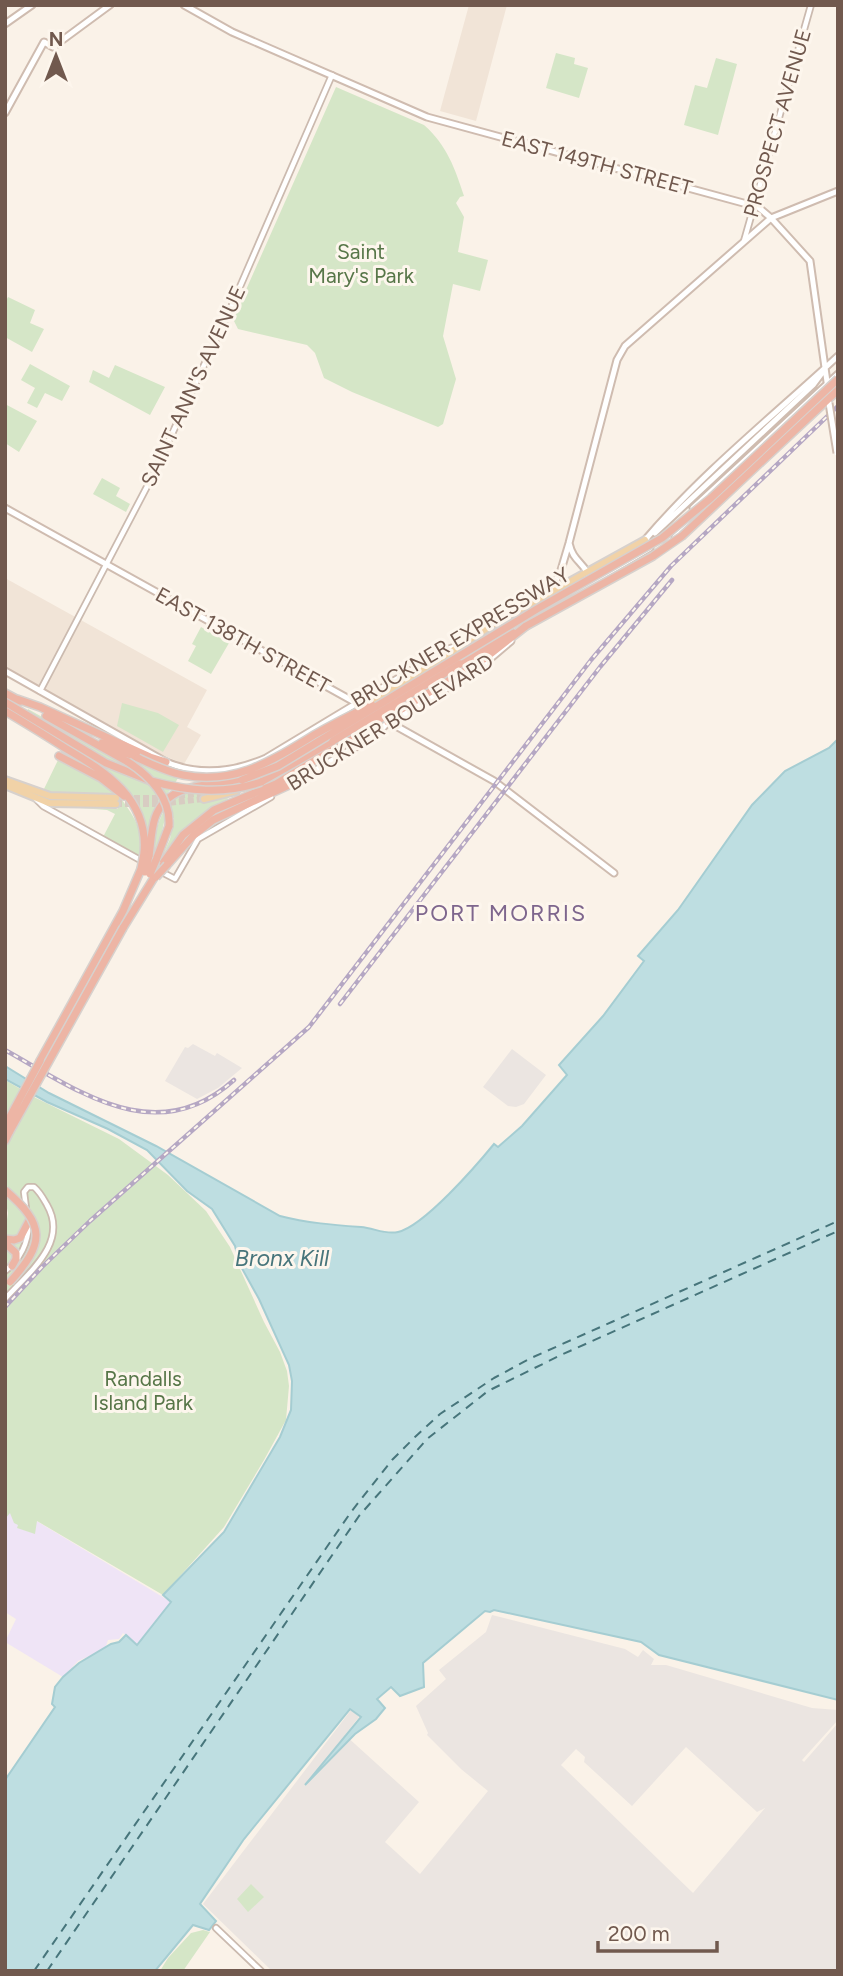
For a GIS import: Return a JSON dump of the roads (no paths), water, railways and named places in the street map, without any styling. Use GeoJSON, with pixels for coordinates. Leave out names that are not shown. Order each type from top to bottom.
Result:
{"type":"FeatureCollection","features":[{"type":"Feature","properties":{"kind":"highway","name":"BRUCKNER EXPRESSWAY"},"geometry":{"type":"LineString","coordinates":[[156,859],[154,823],[160,809],[173,795],[192,787],[242,780],[265,773],[537,609],[662,538],[711,498],[838,378]]}},
{"type":"Feature","properties":{"kind":"highway","name":"BRUCKNER EXPRESSWAY"},"geometry":{"type":"LineString","coordinates":[[130,906],[147,889],[149,874],[156,859],[205,817],[229,802],[276,784],[342,745],[460,664],[653,556],[682,536],[838,390]]}},
{"type":"Feature","properties":{"kind":"highway"},"geometry":{"type":"LineString","coordinates":[[388,722],[390,716],[490,655],[526,626]]}},
{"type":"Feature","properties":{"kind":"highway"},"geometry":{"type":"LineString","coordinates":[[36,725],[120,769],[161,784],[206,791],[241,788],[277,775],[460,664]]}},
{"type":"Feature","properties":{"kind":"highway"},"geometry":{"type":"LineString","coordinates":[[38,709],[129,759],[187,775],[214,777],[241,773],[267,764],[324,730],[413,684]]}},
{"type":"Feature","properties":{"kind":"highway"},"geometry":{"type":"LineString","coordinates":[[5,693],[11,708]]}},
{"type":"Feature","properties":{"kind":"highway"},"geometry":{"type":"LineString","coordinates":[[5,702],[111,777],[128,794],[156,859]]}},
{"type":"Feature","properties":{"kind":"highway"},"geometry":{"type":"LineString","coordinates":[[11,708],[38,709],[166,762]]}},
{"type":"Feature","properties":{"kind":"highway"},"geometry":{"type":"LineString","coordinates":[[59,756],[112,786],[138,814]]}},
{"type":"Feature","properties":{"kind":"highway"},"geometry":{"type":"LineString","coordinates":[[5,1118],[149,874],[169,826],[167,811],[157,788],[129,759]]}},
{"type":"Feature","properties":{"kind":"highway"},"geometry":{"type":"LineString","coordinates":[[156,859],[213,820],[289,785]]}},
{"type":"Feature","properties":{"kind":"highway"},"geometry":{"type":"LineString","coordinates":[[6,1134],[123,928],[130,906]]}},
{"type":"Feature","properties":{"kind":"highway"},"geometry":{"type":"LineString","coordinates":[[6,1134],[40,1061]]}},
{"type":"Feature","properties":{"kind":"highway"},"geometry":{"type":"LineString","coordinates":[[5,1190],[29,1214],[36,1232],[33,1254],[8,1285]]}},
{"type":"Feature","properties":{"kind":"highway"},"geometry":{"type":"LineString","coordinates":[[5,1241],[22,1237],[29,1221]]}},
{"type":"Feature","properties":{"kind":"highway"},"geometry":{"type":"LineString","coordinates":[[5,1241],[16,1252],[16,1259],[9,1268]]}},
{"type":"Feature","properties":{"kind":"main road"},"geometry":{"type":"LineString","coordinates":[[5,24],[32,5]]}},
{"type":"Feature","properties":{"kind":"main road"},"geometry":{"type":"LineString","coordinates":[[5,113],[44,42],[53,47],[110,5]]}},
{"type":"Feature","properties":{"kind":"main road","name":"EAST 149TH STREET"},"geometry":{"type":"LineString","coordinates":[[184,5],[227,29],[427,117],[755,206],[771,218],[810,261],[838,460]]}},
{"type":"Feature","properties":{"kind":"main road"},"geometry":{"type":"LineString","coordinates":[[550,593],[569,543],[621,352],[629,341],[771,218],[838,191]]}},
{"type":"Feature","properties":{"kind":"main road","name":"BRUCKNER BOULEVARD"},"geometry":{"type":"LineString","coordinates":[[5,671],[166,762],[188,769],[228,770],[259,761],[445,650],[455,647],[645,540],[670,520],[804,394],[838,356]]}},
{"type":"Feature","properties":{"kind":"main road","name":"BRUCKNER BOULEVARD"},"geometry":{"type":"LineString","coordinates":[[455,647],[450,654],[388,691],[335,731],[267,772],[204,796],[225,794],[266,778],[528,617],[652,546],[827,383],[838,378]]}},
{"type":"Feature","properties":{"kind":"main road","name":"BRUCKNER BOULEVARD"},"geometry":{"type":"LineString","coordinates":[[289,785],[366,741],[388,722],[481,667],[544,614],[671,541],[828,391],[838,378]]}},
{"type":"Feature","properties":{"kind":"main road"},"geometry":{"type":"LineString","coordinates":[[708,495],[734,481]]}},
{"type":"Feature","properties":{"kind":"main road","name":"EAST 138TH STREET"},"geometry":{"type":"LineString","coordinates":[[5,508],[494,781],[614,873]]}},
{"type":"Feature","properties":{"kind":"main road"},"geometry":{"type":"LineString","coordinates":[[569,543],[573,556],[583,564],[587,572],[582,588]]}},
{"type":"Feature","properties":{"kind":"main road"},"geometry":{"type":"LineString","coordinates":[[636,563],[648,554],[652,546]]}},
{"type":"Feature","properties":{"kind":"main road"},"geometry":{"type":"LineString","coordinates":[[336,737],[388,722]]}},
{"type":"Feature","properties":{"kind":"main road"},"geometry":{"type":"LineString","coordinates":[[5,783],[50,796],[116,801],[54,804],[36,799],[5,783]]}},
{"type":"Feature","properties":{"kind":"street","name":"PROSPECT AVENUE"},"geometry":{"type":"LineString","coordinates":[[744,242],[811,5]]}},
{"type":"Feature","properties":{"kind":"street","name":"SAINT ANN'S AVENUE"},"geometry":{"type":"LineString","coordinates":[[40,691],[151,479],[232,305],[332,75]]}},
{"type":"Feature","properties":{"kind":"street","name":"BRUCKNER BOULEVARD"},"geometry":{"type":"LineString","coordinates":[[36,799],[43,806],[175,879],[198,839],[289,785]]}},
{"type":"Feature","properties":{"kind":"street"},"geometry":{"type":"LineString","coordinates":[[5,1299],[48,1250],[54,1227],[51,1212],[40,1193],[32,1187],[26,1188],[24,1192],[29,1221],[25,1245],[9,1268]]}},
{"type":"Feature","properties":{"kind":"street"},"geometry":{"type":"LineString","coordinates":[[216,1928],[261,1971]]}},
{"type":"Feature","properties":{"kind":"water","name":"Bronx Kill"},"geometry":{"type":"Polygon","coordinates":[[[838,739],[838,1700],[659,1655],[641,1642],[494,1610],[485,1611],[423,1663],[424,1687],[400,1696],[391,1687],[377,1699],[385,1708],[376,1719],[355,1734],[305,1785],[361,1717],[350,1709],[244,1839],[200,1904],[216,1921],[209,1930],[193,1925],[155,1971],[5,1971],[5,1780],[55,1707],[52,1704],[55,1687],[63,1677],[79,1663],[119,1642],[126,1635],[137,1645],[171,1602],[163,1595],[224,1532],[280,1437],[291,1410],[292,1381],[289,1365],[259,1299],[239,1263],[235,1246],[212,1209],[187,1191],[147,1150],[5,1079],[5,1066],[49,1093],[156,1146],[280,1216],[389,1233],[398,1232],[421,1219],[463,1180],[494,1144],[498,1147],[522,1126],[567,1075],[559,1065],[603,1016],[644,961],[638,956],[678,910],[752,805],[785,771],[829,748],[838,739]]]}},
{"type":"Feature","properties":{"kind":"tunnel"},"geometry":{"type":"LineString","coordinates":[[116,798],[159,798],[203,793]]}},
{"type":"Feature","properties":{"kind":"tunnel"},"geometry":{"type":"LineString","coordinates":[[116,804],[158,804],[204,799]]}},
{"type":"Feature","properties":{"kind":"railway"},"geometry":{"type":"LineString","coordinates":[[5,1307],[90,1221],[309,1027],[591,660],[671,566],[838,406]]}},
{"type":"Feature","properties":{"kind":"railway"},"geometry":{"type":"LineString","coordinates":[[340,1004],[600,667],[672,580]]}},
{"type":"Feature","properties":{"kind":"railway"},"geometry":{"type":"LineString","coordinates":[[5,1050],[89,1096],[118,1107],[147,1112],[176,1111],[205,1100],[234,1080]]}},
{"type":"Feature","properties":{"kind":"district","name":"PORT MORRIS"},"geometry":{"type":"Point","coordinates":[501,913]}},
{"type":"Feature","properties":{"kind":"park label","name":"Saint Mary's Park"},"geometry":{"type":"Point","coordinates":[361,263]}},
{"type":"Feature","properties":{"kind":"park label","name":"Randalls Island Park"},"geometry":{"type":"Point","coordinates":[143,1390]}}]}
